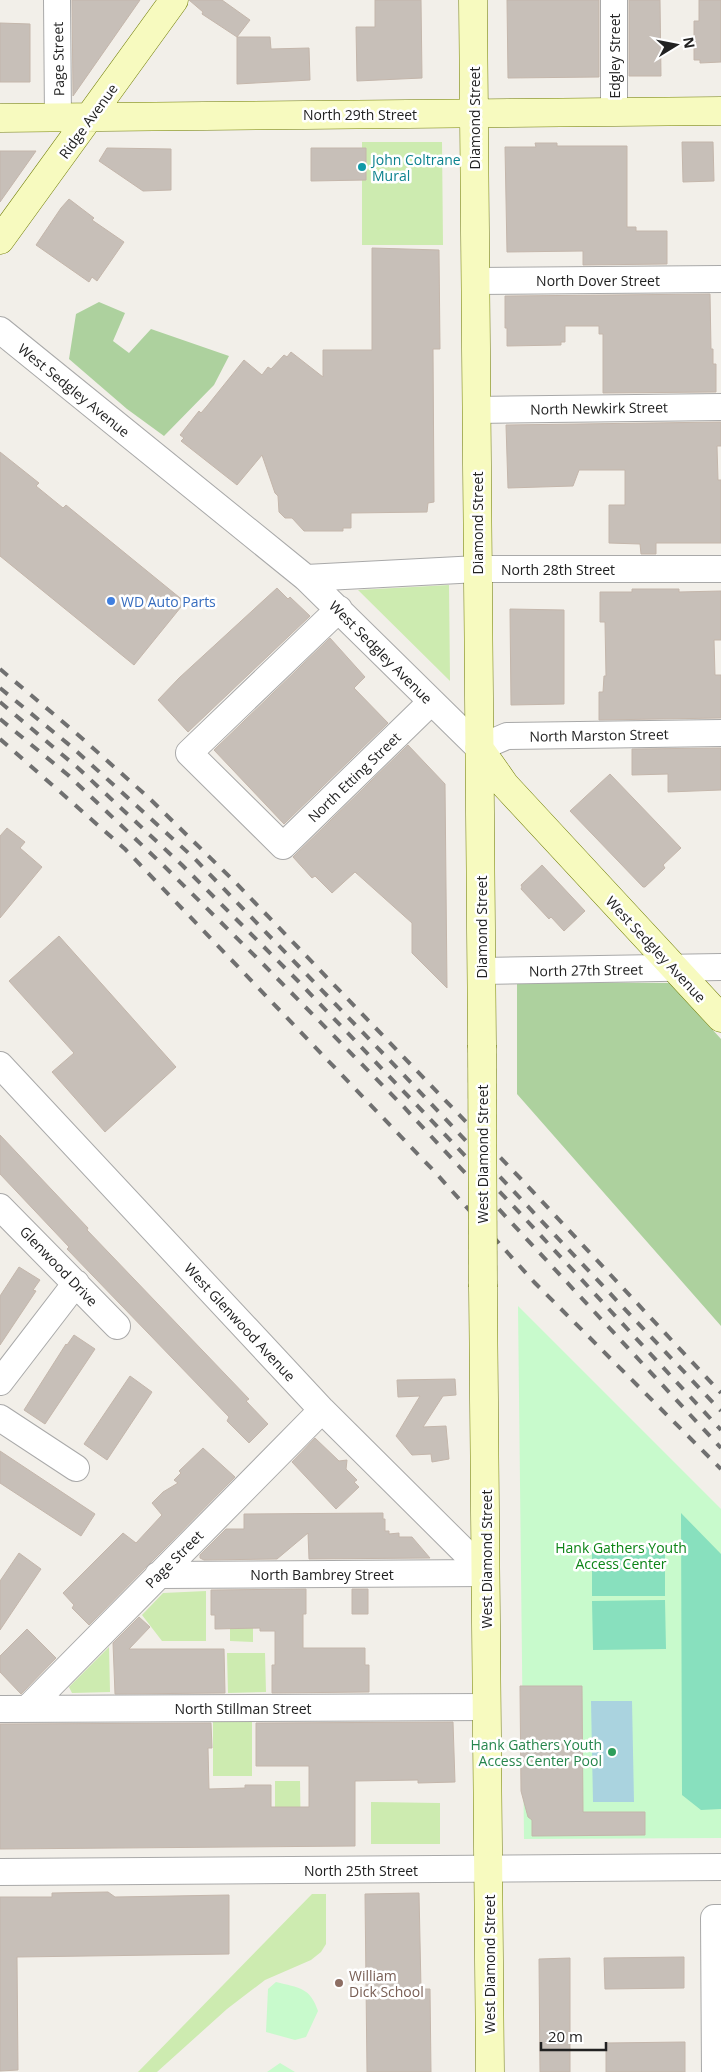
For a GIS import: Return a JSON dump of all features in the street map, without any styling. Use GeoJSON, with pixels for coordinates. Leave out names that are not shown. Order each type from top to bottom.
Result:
{"type":"FeatureCollection","features":[{"type":"Feature","properties":{"kind":"main road","name":"Ridge Avenue"},"geometry":{"type":"LineString","coordinates":[[0,240],[174,0]]}},
{"type":"Feature","properties":{"kind":"main road","name":"Diamond Street"},"geometry":{"type":"LineString","coordinates":[[473,0],[482,1045]]}},
{"type":"Feature","properties":{"kind":"main road","name":"North 29th Street"},"geometry":{"type":"LineString","coordinates":[[0,118],[721,111]]}},
{"type":"Feature","properties":{"kind":"main road","name":"West Sedgley Avenue"},"geometry":{"type":"LineString","coordinates":[[479,748],[505,785],[721,1018]]}},
{"type":"Feature","properties":{"kind":"main road","name":"West Diamond Street"},"geometry":{"type":"LineString","coordinates":[[482,1045],[490,2072]]}},
{"type":"Feature","properties":{"kind":"street","name":"Page Street"},"geometry":{"type":"LineString","coordinates":[[57,0],[58,118]]}},
{"type":"Feature","properties":{"kind":"street","name":"Edgley Street"},"geometry":{"type":"LineString","coordinates":[[614,0],[614,112]]}},
{"type":"Feature","properties":{"kind":"street","name":"North Dover Street"},"geometry":{"type":"LineString","coordinates":[[475,281],[721,279]]}},
{"type":"Feature","properties":{"kind":"street","name":"West Sedgley Avenue"},"geometry":{"type":"LineString","coordinates":[[0,330],[306,578],[430,702],[479,748]]}},
{"type":"Feature","properties":{"kind":"street","name":"North Newkirk Street"},"geometry":{"type":"LineString","coordinates":[[476,410],[721,407]]}},
{"type":"Feature","properties":{"kind":"street","name":"North 28th Street"},"geometry":{"type":"LineString","coordinates":[[306,578],[478,569],[721,568]]}},
{"type":"Feature","properties":{"kind":"street","name":"North Etting Street"},"geometry":{"type":"LineString","coordinates":[[339,610],[189,753],[282,846],[430,702]]}},
{"type":"Feature","properties":{"kind":"street","name":"North Marston Street"},"geometry":{"type":"LineString","coordinates":[[479,748],[507,736],[721,734]]}},
{"type":"Feature","properties":{"kind":"street","name":"North 27th Street"},"geometry":{"type":"LineString","coordinates":[[481,971],[721,967]]}},
{"type":"Feature","properties":{"kind":"street","name":"West Glenwood Avenue"},"geometry":{"type":"LineString","coordinates":[[0,1064],[322,1410],[486,1573]]}},
{"type":"Feature","properties":{"kind":"street","name":"Glenwood Drive"},"geometry":{"type":"LineString","coordinates":[[0,1207],[117,1326]]}},
{"type":"Feature","properties":{"kind":"street"},"geometry":{"type":"LineString","coordinates":[[0,1382],[76,1283]]}},
{"type":"Feature","properties":{"kind":"street","name":"Page Street"},"geometry":{"type":"LineString","coordinates":[[26,1709],[322,1410]]}},
{"type":"Feature","properties":{"kind":"street"},"geometry":{"type":"LineString","coordinates":[[0,1418],[76,1468]]}},
{"type":"Feature","properties":{"kind":"street","name":"North Bambrey Street"},"geometry":{"type":"LineString","coordinates":[[158,1575],[486,1573]]}},
{"type":"Feature","properties":{"kind":"street","name":"North Stillman Street"},"geometry":{"type":"LineString","coordinates":[[0,1709],[487,1707]]}},
{"type":"Feature","properties":{"kind":"street","name":"North 25th Street"},"geometry":{"type":"LineString","coordinates":[[0,1872],[721,1867]]}},
{"type":"Feature","properties":{"kind":"street"},"geometry":{"type":"LineString","coordinates":[[714,2072],[717,1918]]}},
{"type":"Feature","properties":{"kind":"green space"},"geometry":{"type":"Polygon","coordinates":[[[362,142],[442,142],[443,245],[362,245],[362,142]]]}},
{"type":"Feature","properties":{"kind":"green space"},"geometry":{"type":"Polygon","coordinates":[[[99,302],[125,313],[113,341],[129,353],[151,329],[229,356],[214,385],[164,436],[127,409],[69,359],[76,314],[99,302]]]}},
{"type":"Feature","properties":{"kind":"green space"},"geometry":{"type":"Polygon","coordinates":[[[449,585],[450,681],[358,590],[449,585]]]}},
{"type":"Feature","properties":{"kind":"green space"},"geometry":{"type":"Polygon","coordinates":[[[517,982],[670,983],[721,1039],[721,1326],[517,1094],[517,982]]]}},
{"type":"Feature","properties":{"kind":"green space","name":"Hank Gathers Youth Access Center"},"geometry":{"type":"Polygon","coordinates":[[[518,1306],[721,1509],[721,1838],[524,1839],[518,1306]]]}},
{"type":"Feature","properties":{"kind":"green space"},"geometry":{"type":"Polygon","coordinates":[[[681,1513],[721,1554],[721,1809],[701,1810],[682,1795],[681,1513]]]}},
{"type":"Feature","properties":{"kind":"green space"},"geometry":{"type":"Polygon","coordinates":[[[665,1547],[665,1596],[592,1596],[592,1548],[665,1547]]]}},
{"type":"Feature","properties":{"kind":"green space"},"geometry":{"type":"Polygon","coordinates":[[[206,1591],[206,1641],[162,1641],[142,1615],[163,1593],[206,1591]]]}},
{"type":"Feature","properties":{"kind":"green space"},"geometry":{"type":"Polygon","coordinates":[[[230,1593],[253,1593],[253,1642],[230,1641],[230,1593]]]}},
{"type":"Feature","properties":{"kind":"green space"},"geometry":{"type":"Polygon","coordinates":[[[665,1600],[666,1649],[593,1650],[592,1601],[665,1600]]]}},
{"type":"Feature","properties":{"kind":"green space"},"geometry":{"type":"Polygon","coordinates":[[[109,1647],[110,1692],[72,1693],[69,1687],[109,1647]]]}},
{"type":"Feature","properties":{"kind":"green space"},"geometry":{"type":"Polygon","coordinates":[[[227,1653],[265,1653],[266,1692],[228,1693],[227,1653]]]}},
{"type":"Feature","properties":{"kind":"green space"},"geometry":{"type":"Polygon","coordinates":[[[213,1719],[252,1719],[252,1776],[213,1776],[213,1719]]]}},
{"type":"Feature","properties":{"kind":"green space"},"geometry":{"type":"Polygon","coordinates":[[[275,1781],[300,1781],[301,1845],[275,1845],[275,1781]]]}},
{"type":"Feature","properties":{"kind":"green space"},"geometry":{"type":"Polygon","coordinates":[[[371,1802],[440,1803],[440,1844],[371,1844],[371,1802]]]}},
{"type":"Feature","properties":{"kind":"green space"},"geometry":{"type":"Polygon","coordinates":[[[312,1894],[326,1894],[326,1944],[321,1952],[311,1960],[265,1980],[227,2009],[157,2072],[138,2072],[312,1894]]]}},
{"type":"Feature","properties":{"kind":"green space"},"geometry":{"type":"Polygon","coordinates":[[[276,1982],[303,1990],[315,2003],[318,2011],[306,2037],[295,2040],[266,2032],[268,1989],[276,1982]]]}},
{"type":"Feature","properties":{"kind":"green space"},"geometry":{"type":"Polygon","coordinates":[[[280,2063],[295,2072],[267,2072],[280,2063]]]}},
{"type":"Feature","properties":{"kind":"water","name":"Hank Gathers Youth Access Center Pool"},"geometry":{"type":"Polygon","coordinates":[[[591,1701],[632,1701],[634,1802],[593,1802],[591,1701]]]}},
{"type":"Feature","properties":{"kind":"building"},"geometry":{"type":"Polygon","coordinates":[[[72,0],[140,0],[73,96],[72,0]]]}},
{"type":"Feature","properties":{"kind":"building"},"geometry":{"type":"Polygon","coordinates":[[[189,0],[222,0],[250,20],[237,37],[202,14],[203,12],[189,0]]]}},
{"type":"Feature","properties":{"kind":"building"},"geometry":{"type":"Polygon","coordinates":[[[375,0],[421,0],[422,78],[357,81],[356,27],[375,27],[375,0]]]}},
{"type":"Feature","properties":{"kind":"building"},"geometry":{"type":"Polygon","coordinates":[[[507,0],[599,0],[599,77],[508,78],[507,0]]]}},
{"type":"Feature","properties":{"kind":"building"},"geometry":{"type":"Polygon","coordinates":[[[629,0],[660,0],[661,76],[629,76],[629,0]]]}},
{"type":"Feature","properties":{"kind":"building"},"geometry":{"type":"Polygon","coordinates":[[[699,0],[721,0],[721,62],[700,63],[700,60],[694,60],[694,21],[699,21],[699,0]]]}},
{"type":"Feature","properties":{"kind":"building"},"geometry":{"type":"Polygon","coordinates":[[[0,23],[30,24],[30,82],[0,82],[0,23]]]}},
{"type":"Feature","properties":{"kind":"building"},"geometry":{"type":"Polygon","coordinates":[[[237,37],[270,37],[271,49],[309,48],[310,80],[237,84],[237,37]]]}},
{"type":"Feature","properties":{"kind":"building"},"geometry":{"type":"Polygon","coordinates":[[[682,142],[713,142],[714,181],[683,182],[682,142]]]}},
{"type":"Feature","properties":{"kind":"building"},"geometry":{"type":"Polygon","coordinates":[[[535,143],[557,143],[557,146],[627,146],[627,227],[636,227],[636,231],[667,231],[667,264],[583,265],[583,251],[507,252],[505,147],[536,147],[535,143]]]}},
{"type":"Feature","properties":{"kind":"building"},"geometry":{"type":"Polygon","coordinates":[[[107,148],[171,149],[171,190],[143,191],[99,161],[107,148]]]}},
{"type":"Feature","properties":{"kind":"building"},"geometry":{"type":"Polygon","coordinates":[[[311,148],[366,148],[366,180],[311,181],[311,148]]]}},
{"type":"Feature","properties":{"kind":"building"},"geometry":{"type":"Polygon","coordinates":[[[0,151],[36,151],[0,202],[0,151]]]}},
{"type":"Feature","properties":{"kind":"building"},"geometry":{"type":"Polygon","coordinates":[[[69,199],[94,218],[92,220],[124,242],[97,281],[92,277],[89,282],[36,245],[69,199]]]}},
{"type":"Feature","properties":{"kind":"building"},"geometry":{"type":"Polygon","coordinates":[[[372,248],[439,250],[440,349],[433,349],[434,502],[428,503],[427,512],[351,513],[351,528],[343,528],[343,531],[304,531],[292,518],[285,518],[279,512],[278,496],[275,493],[262,455],[237,485],[181,441],[184,438],[180,435],[199,411],[201,413],[207,406],[244,360],[262,375],[268,367],[271,369],[284,355],[287,357],[291,352],[323,377],[323,350],[372,350],[372,248]]]}},
{"type":"Feature","properties":{"kind":"building"},"geometry":{"type":"Polygon","coordinates":[[[710,294],[711,349],[713,349],[713,364],[716,364],[716,392],[603,393],[603,334],[599,334],[599,326],[565,326],[565,342],[561,342],[561,345],[507,346],[505,296],[710,294]]]}},
{"type":"Feature","properties":{"kind":"building"},"geometry":{"type":"Polygon","coordinates":[[[721,422],[721,446],[717,446],[718,480],[721,480],[721,543],[656,543],[656,554],[641,554],[640,544],[609,543],[609,505],[625,505],[625,470],[579,470],[573,486],[508,488],[506,425],[721,422]]]}},
{"type":"Feature","properties":{"kind":"building"},"geometry":{"type":"Polygon","coordinates":[[[0,452],[39,483],[36,486],[63,508],[66,505],[185,602],[134,665],[0,556],[0,452]]]}},
{"type":"Feature","properties":{"kind":"building"},"geometry":{"type":"Polygon","coordinates":[[[277,588],[288,599],[290,597],[310,616],[188,732],[158,700],[179,678],[277,588]]]}},
{"type":"Feature","properties":{"kind":"building"},"geometry":{"type":"Polygon","coordinates":[[[632,589],[679,589],[679,592],[721,591],[721,640],[714,640],[715,675],[721,675],[721,718],[599,720],[599,692],[603,692],[604,676],[606,676],[605,622],[600,622],[600,592],[632,592],[632,589]]]}},
{"type":"Feature","properties":{"kind":"building"},"geometry":{"type":"Polygon","coordinates":[[[510,609],[564,610],[564,704],[511,705],[510,609]]]}},
{"type":"Feature","properties":{"kind":"building"},"geometry":{"type":"Polygon","coordinates":[[[330,638],[365,677],[354,688],[388,723],[284,824],[214,750],[330,638]]]}},
{"type":"Feature","properties":{"kind":"building"},"geometry":{"type":"Polygon","coordinates":[[[408,745],[445,784],[447,988],[412,953],[412,923],[355,872],[332,893],[315,876],[312,878],[293,857],[408,745]]]}},
{"type":"Feature","properties":{"kind":"building"},"geometry":{"type":"Polygon","coordinates":[[[721,748],[721,790],[668,792],[668,774],[632,775],[632,749],[721,748]]]}},
{"type":"Feature","properties":{"kind":"building"},"geometry":{"type":"Polygon","coordinates":[[[610,774],[681,848],[663,865],[665,868],[645,887],[570,811],[610,774]]]}},
{"type":"Feature","properties":{"kind":"building"},"geometry":{"type":"Polygon","coordinates":[[[7,828],[25,842],[20,848],[42,867],[0,918],[0,836],[7,828]]]}},
{"type":"Feature","properties":{"kind":"building"},"geometry":{"type":"Polygon","coordinates":[[[542,865],[585,911],[564,931],[551,917],[549,919],[521,889],[521,885],[542,865]]]}},
{"type":"Feature","properties":{"kind":"building"},"geometry":{"type":"Polygon","coordinates":[[[59,936],[176,1067],[105,1132],[52,1072],[74,1053],[9,981],[59,936]]]}},
{"type":"Feature","properties":{"kind":"building"},"geometry":{"type":"Polygon","coordinates":[[[0,1135],[88,1228],[87,1230],[249,1399],[246,1401],[268,1424],[249,1443],[227,1421],[229,1417],[67,1249],[69,1247],[0,1174],[0,1135]]]}},
{"type":"Feature","properties":{"kind":"building"},"geometry":{"type":"Polygon","coordinates":[[[19,1267],[40,1280],[33,1290],[36,1291],[0,1345],[0,1296],[19,1267]]]}},
{"type":"Feature","properties":{"kind":"building"},"geometry":{"type":"Polygon","coordinates":[[[74,1335],[95,1349],[45,1424],[24,1410],[66,1344],[74,1335]]]}},
{"type":"Feature","properties":{"kind":"building"},"geometry":{"type":"Polygon","coordinates":[[[130,1376],[152,1392],[107,1460],[84,1444],[130,1376]]]}},
{"type":"Feature","properties":{"kind":"building"},"geometry":{"type":"Polygon","coordinates":[[[455,1379],[456,1395],[443,1396],[423,1427],[446,1426],[449,1459],[432,1462],[431,1454],[412,1455],[396,1436],[420,1396],[398,1397],[397,1380],[455,1379]]]}},
{"type":"Feature","properties":{"kind":"building"},"geometry":{"type":"Polygon","coordinates":[[[315,1438],[339,1461],[347,1460],[346,1469],[357,1480],[354,1482],[359,1487],[336,1509],[292,1462],[315,1438]]]}},
{"type":"Feature","properties":{"kind":"building"},"geometry":{"type":"Polygon","coordinates":[[[203,1448],[235,1477],[89,1625],[72,1608],[74,1605],[63,1593],[123,1533],[136,1543],[162,1515],[152,1503],[163,1492],[178,1483],[174,1480],[181,1473],[179,1471],[203,1448]]]}},
{"type":"Feature","properties":{"kind":"building"},"geometry":{"type":"Polygon","coordinates":[[[0,1451],[95,1514],[81,1536],[0,1483],[0,1451]]]}},
{"type":"Feature","properties":{"kind":"building"},"geometry":{"type":"Polygon","coordinates":[[[383,1513],[385,1531],[389,1531],[389,1534],[399,1533],[399,1537],[412,1537],[430,1558],[309,1559],[308,1533],[277,1559],[204,1560],[200,1558],[200,1555],[226,1529],[244,1529],[244,1514],[383,1513]]]}},
{"type":"Feature","properties":{"kind":"building"},"geometry":{"type":"Polygon","coordinates":[[[19,1553],[41,1569],[0,1630],[0,1581],[19,1553]]]}},
{"type":"Feature","properties":{"kind":"building"},"geometry":{"type":"Polygon","coordinates":[[[306,1589],[306,1614],[303,1614],[303,1648],[365,1648],[365,1665],[369,1665],[369,1692],[272,1693],[272,1665],[275,1665],[275,1631],[260,1631],[260,1628],[215,1629],[215,1615],[211,1615],[211,1590],[306,1589]]]}},
{"type":"Feature","properties":{"kind":"building"},"geometry":{"type":"Polygon","coordinates":[[[352,1589],[368,1589],[368,1614],[352,1614],[352,1589]]]}},
{"type":"Feature","properties":{"kind":"building"},"geometry":{"type":"Polygon","coordinates":[[[139,1617],[150,1627],[129,1649],[224,1649],[225,1693],[115,1694],[113,1643],[139,1617]]]}},
{"type":"Feature","properties":{"kind":"building"},"geometry":{"type":"Polygon","coordinates":[[[27,1629],[56,1658],[21,1694],[0,1672],[0,1656],[27,1629]]]}},
{"type":"Feature","properties":{"kind":"building"},"geometry":{"type":"Polygon","coordinates":[[[520,1686],[582,1686],[583,1812],[645,1812],[645,1835],[532,1836],[532,1820],[528,1817],[521,1791],[520,1686]]]}},
{"type":"Feature","properties":{"kind":"building"},"geometry":{"type":"Polygon","coordinates":[[[453,1722],[455,1782],[418,1783],[418,1780],[355,1781],[355,1846],[0,1849],[0,1724],[211,1723],[212,1748],[208,1748],[209,1789],[245,1788],[245,1785],[271,1785],[271,1807],[309,1807],[309,1766],[256,1766],[256,1723],[453,1722]]]}},
{"type":"Feature","properties":{"kind":"building"},"geometry":{"type":"Polygon","coordinates":[[[108,1892],[115,1897],[229,1895],[229,1954],[17,1957],[18,2070],[0,2071],[0,1897],[52,1897],[52,1893],[108,1892]]]}},
{"type":"Feature","properties":{"kind":"building"},"geometry":{"type":"Polygon","coordinates":[[[419,1893],[421,1989],[430,1989],[431,2072],[367,2072],[365,1894],[419,1893]]]}},
{"type":"Feature","properties":{"kind":"building"},"geometry":{"type":"Polygon","coordinates":[[[684,1957],[684,1988],[605,1989],[604,1958],[684,1957]]]}},
{"type":"Feature","properties":{"kind":"building"},"geometry":{"type":"Polygon","coordinates":[[[570,1958],[570,2072],[540,2072],[539,1959],[570,1958]]]}},
{"type":"Feature","properties":{"kind":"building"},"geometry":{"type":"Polygon","coordinates":[[[685,2042],[685,2072],[606,2072],[606,2043],[685,2042]]]}},
{"type":"Feature","properties":{"kind":"railway"},"geometry":{"type":"LineString","coordinates":[[0,669],[149,798],[235,882],[521,1179],[721,1393]]}},
{"type":"Feature","properties":{"kind":"railway"},"geometry":{"type":"LineString","coordinates":[[0,688],[73,748],[194,858],[401,1072],[721,1411]]}},
{"type":"Feature","properties":{"kind":"railway"},"geometry":{"type":"LineString","coordinates":[[0,702],[78,768],[182,865],[298,981],[518,1211],[721,1430]]}},
{"type":"Feature","properties":{"kind":"railway"},"geometry":{"type":"LineString","coordinates":[[0,719],[68,775],[261,962],[402,1105],[721,1448]]}},
{"type":"Feature","properties":{"kind":"railway"},"geometry":{"type":"LineString","coordinates":[[0,739],[125,849],[434,1171],[534,1282],[721,1469]]}},
{"type":"Feature","properties":{"kind":"place","name":"John Coltrane Mural"},"geometry":{"type":"Point","coordinates":[362,167]}},
{"type":"Feature","properties":{"kind":"place","name":"WD Auto Parts"},"geometry":{"type":"Point","coordinates":[111,601]}},
{"type":"Feature","properties":{"kind":"place","name":"Hank Gathers Youth Access Center Pool"},"geometry":{"type":"Point","coordinates":[612,1752]}},
{"type":"Feature","properties":{"kind":"place","name":"William Dick School"},"geometry":{"type":"Point","coordinates":[339,1983]}}]}
